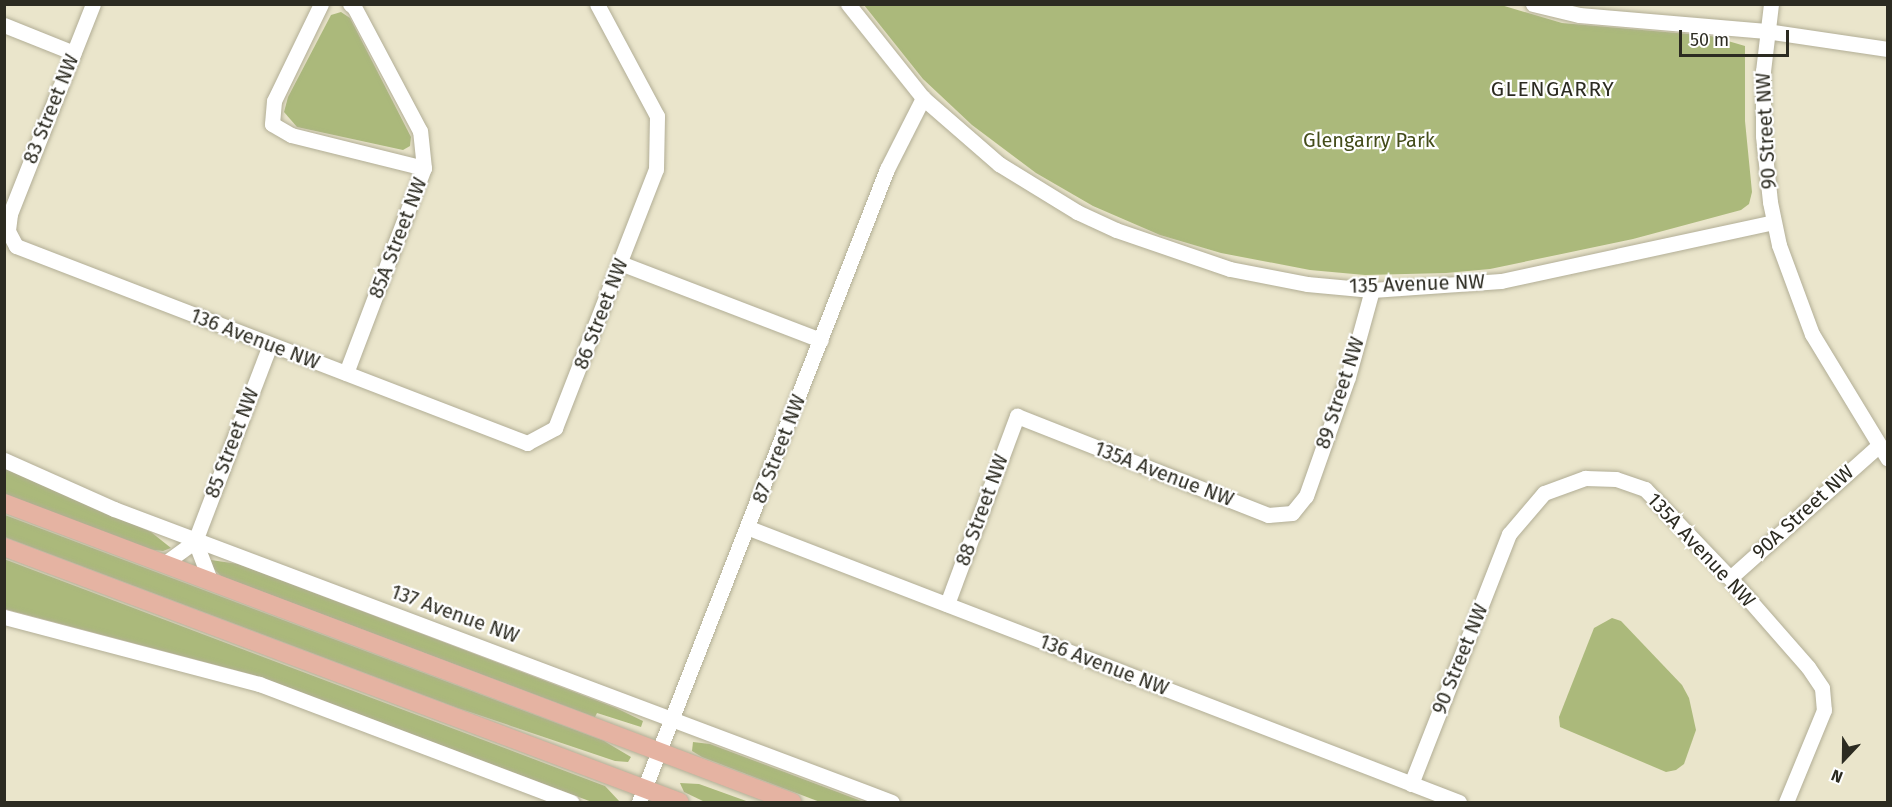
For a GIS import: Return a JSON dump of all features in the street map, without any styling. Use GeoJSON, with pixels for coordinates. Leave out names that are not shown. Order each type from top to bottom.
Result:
{"type":"FeatureCollection","features":[{"type":"Feature","properties":{"kind":"main road"},"geometry":{"type":"LineString","coordinates":[[4,503],[792,802]]}},
{"type":"Feature","properties":{"kind":"main road"},"geometry":{"type":"LineString","coordinates":[[4,548],[642,796],[680,802]]}},
{"type":"Feature","properties":{"kind":"street","name":"83 Street NW"},"geometry":{"type":"LineString","coordinates":[[10,214],[93,4]]}},
{"type":"Feature","properties":{"kind":"street"},"geometry":{"type":"LineString","coordinates":[[321,4],[274,101],[272,124],[291,135],[424,168]]}},
{"type":"Feature","properties":{"kind":"street","name":"86 Street NW"},"geometry":{"type":"LineString","coordinates":[[527,443],[555,428],[656,169],[657,116],[597,4]]}},
{"type":"Feature","properties":{"kind":"street","name":"135 Avenue NW"},"geometry":{"type":"LineString","coordinates":[[848,4],[923,98],[999,164],[1077,212],[1116,230],[1230,269],[1307,284],[1372,290],[1501,281],[1773,222]]}},
{"type":"Feature","properties":{"kind":"street"},"geometry":{"type":"LineString","coordinates":[[1533,4],[1579,15],[1766,32],[1887,49]]}},
{"type":"Feature","properties":{"kind":"street","name":"90 Street NW"},"geometry":{"type":"LineString","coordinates":[[1771,4],[1766,32],[1763,124],[1773,222]]}},
{"type":"Feature","properties":{"kind":"street","name":"85A Street NW"},"geometry":{"type":"LineString","coordinates":[[346,373],[424,168],[420,131],[352,6]]}},
{"type":"Feature","properties":{"kind":"street"},"geometry":{"type":"LineString","coordinates":[[4,25],[74,53]]}},
{"type":"Feature","properties":{"kind":"street","name":"87 Street NW"},"geometry":{"type":"LineString","coordinates":[[642,796],[674,720],[887,170],[923,98]]}},
{"type":"Feature","properties":{"kind":"street","name":"136 Avenue NW"},"geometry":{"type":"LineString","coordinates":[[10,214],[8,231],[16,246],[527,443]]}},
{"type":"Feature","properties":{"kind":"street"},"geometry":{"type":"LineString","coordinates":[[1773,222],[1793,289],[1812,334],[1876,447],[1887,459]]}},
{"type":"Feature","properties":{"kind":"street"},"geometry":{"type":"LineString","coordinates":[[620,263],[821,340]]}},
{"type":"Feature","properties":{"kind":"street","name":"89 Street NW"},"geometry":{"type":"LineString","coordinates":[[1306,496],[1348,377],[1372,290]]}},
{"type":"Feature","properties":{"kind":"street","name":"85 Street NW"},"geometry":{"type":"LineString","coordinates":[[195,541],[270,345]]}},
{"type":"Feature","properties":{"kind":"street","name":"135A Avenue NW"},"geometry":{"type":"LineString","coordinates":[[1017,416],[1268,515],[1292,513],[1306,496]]}},
{"type":"Feature","properties":{"kind":"street","name":"88 Street NW"},"geometry":{"type":"LineString","coordinates":[[947,604],[1017,416]]}},
{"type":"Feature","properties":{"kind":"street","name":"90A Street NW"},"geometry":{"type":"LineString","coordinates":[[1730,578],[1876,447]]}},
{"type":"Feature","properties":{"kind":"street","name":"137 Avenue NW"},"geometry":{"type":"LineString","coordinates":[[4,460],[195,541],[892,802]]}},
{"type":"Feature","properties":{"kind":"street","name":"135A Avenue NW"},"geometry":{"type":"LineString","coordinates":[[1509,534],[1544,493],[1585,478],[1616,479],[1645,489],[1730,578],[1808,667],[1822,688],[1824,710],[1786,802]]}},
{"type":"Feature","properties":{"kind":"street","name":"136 Avenue NW"},"geometry":{"type":"LineString","coordinates":[[749,528],[1459,802]]}},
{"type":"Feature","properties":{"kind":"street","name":"90 Street NW"},"geometry":{"type":"LineString","coordinates":[[1411,784],[1509,534]]}},
{"type":"Feature","properties":{"kind":"street"},"geometry":{"type":"LineString","coordinates":[[165,563],[195,541],[210,580]]}},
{"type":"Feature","properties":{"kind":"street"},"geometry":{"type":"LineString","coordinates":[[4,617],[259,684],[572,802]]}},
{"type":"Feature","properties":{"kind":"green space","name":"Glengarry Park"},"geometry":{"type":"Polygon","coordinates":[[[864,5],[1501,5],[1562,23],[1711,36],[1745,46],[1745,121],[1752,192],[1749,204],[1741,210],[1633,239],[1490,269],[1446,273],[1365,275],[1310,270],[1221,253],[1160,235],[1093,206],[1036,173],[972,125],[923,79],[864,5]]]}},
{"type":"Feature","properties":{"kind":"green space"},"geometry":{"type":"Polygon","coordinates":[[[341,12],[350,18],[411,137],[410,146],[403,150],[297,127],[284,112],[288,97],[331,15],[341,12]]]}},
{"type":"Feature","properties":{"kind":"green space"},"geometry":{"type":"Polygon","coordinates":[[[4,468],[151,532],[171,548],[163,551],[147,549],[5,494],[4,468]]]}},
{"type":"Feature","properties":{"kind":"green space"},"geometry":{"type":"Polygon","coordinates":[[[5,515],[604,741],[631,757],[628,762],[615,761],[458,708],[5,537],[5,515]]]}},
{"type":"Feature","properties":{"kind":"green space"},"geometry":{"type":"Polygon","coordinates":[[[4,559],[605,786],[620,802],[592,802],[254,675],[5,609],[4,559]]]}},
{"type":"Feature","properties":{"kind":"green space"},"geometry":{"type":"Polygon","coordinates":[[[211,560],[238,564],[616,708],[643,721],[641,727],[597,713],[595,717],[221,576],[210,565],[211,560]]]}},
{"type":"Feature","properties":{"kind":"green space"},"geometry":{"type":"Polygon","coordinates":[[[1612,618],[1621,621],[1682,685],[1689,698],[1696,730],[1684,764],[1676,770],[1666,772],[1560,727],[1559,717],[1594,628],[1612,618]]]}},
{"type":"Feature","properties":{"kind":"green space"},"geometry":{"type":"Polygon","coordinates":[[[693,742],[710,744],[864,802],[820,802],[702,757],[692,751],[693,742]]]}},
{"type":"Feature","properties":{"kind":"green space"},"geometry":{"type":"Polygon","coordinates":[[[680,783],[699,784],[749,802],[705,802],[684,792],[680,783]]]}},
{"type":"Feature","properties":{"kind":"district","name":"GLENGARRY"},"geometry":{"type":"Point","coordinates":[1553,89]}}]}
